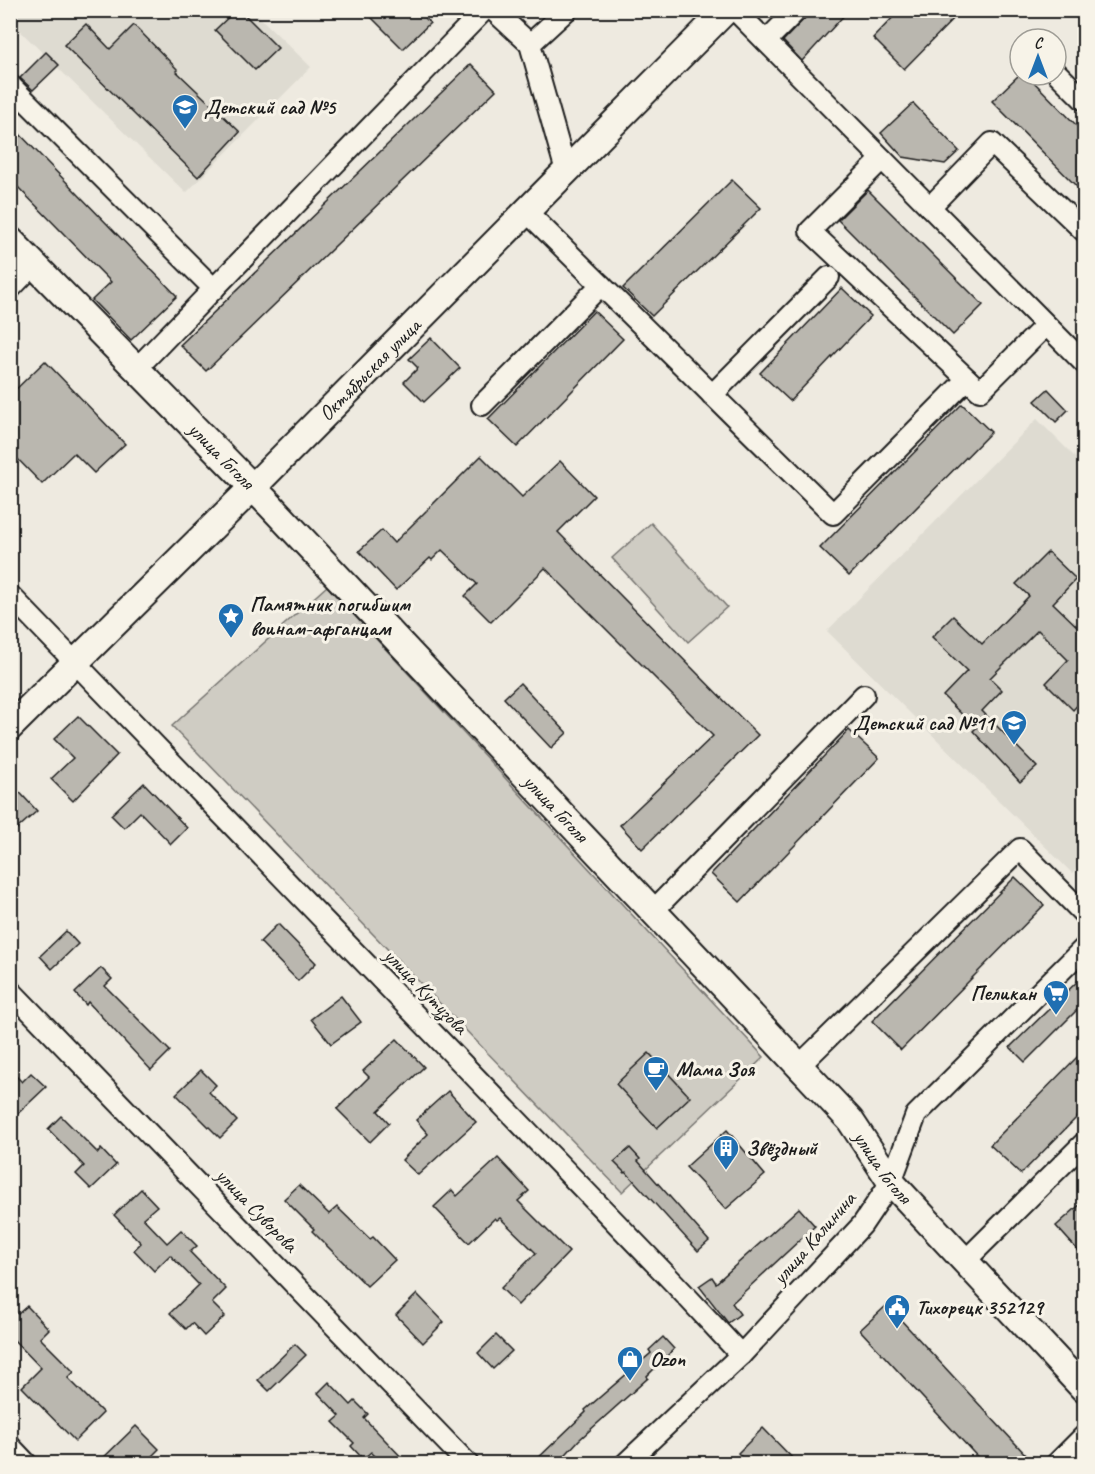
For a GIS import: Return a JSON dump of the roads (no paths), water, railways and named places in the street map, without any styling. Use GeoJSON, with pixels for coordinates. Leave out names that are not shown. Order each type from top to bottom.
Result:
{"type":"FeatureCollection","features":[{"type":"Feature","properties":{"kind":"main road","name":"Октябрьская улица"},"geometry":{"type":"LineString","coordinates":[[10,727],[253,487],[726,10]]}},
{"type":"Feature","properties":{"kind":"main road","name":"улица Гоголя"},"geometry":{"type":"LineString","coordinates":[[10,240],[253,487],[800,1066],[850,1120],[891,1182],[1084,1389]]}},
{"type":"Feature","properties":{"kind":"street"},"geometry":{"type":"LineString","coordinates":[[137,369],[484,10]]}},
{"type":"Feature","properties":{"kind":"street"},"geometry":{"type":"LineString","coordinates":[[494,10],[530,44],[566,171]]}},
{"type":"Feature","properties":{"kind":"street"},"geometry":{"type":"LineString","coordinates":[[530,44],[567,10]]}},
{"type":"Feature","properties":{"kind":"street"},"geometry":{"type":"LineString","coordinates":[[735,10],[1084,363]]}},
{"type":"Feature","properties":{"kind":"street"},"geometry":{"type":"LineString","coordinates":[[766,41],[797,10]]}},
{"type":"Feature","properties":{"kind":"street"},"geometry":{"type":"LineString","coordinates":[[1068,84],[1084,100]]}},
{"type":"Feature","properties":{"kind":"street"},"geometry":{"type":"LineString","coordinates":[[10,85],[214,289]]}},
{"type":"Feature","properties":{"kind":"street"},"geometry":{"type":"LineString","coordinates":[[930,207],[992,143],[1084,231]]}},
{"type":"Feature","properties":{"kind":"street"},"geometry":{"type":"LineString","coordinates":[[882,159],[810,231],[980,391],[1047,325]]}},
{"type":"Feature","properties":{"kind":"street"},"geometry":{"type":"LineString","coordinates":[[526,212],[833,514],[967,379]]}},
{"type":"Feature","properties":{"kind":"street"},"geometry":{"type":"LineString","coordinates":[[10,289],[34,264]]}},
{"type":"Feature","properties":{"kind":"street"},"geometry":{"type":"LineString","coordinates":[[712,395],[829,277]]}},
{"type":"Feature","properties":{"kind":"street"},"geometry":{"type":"LineString","coordinates":[[482,405],[601,285]]}},
{"type":"Feature","properties":{"kind":"street","name":"улица Кутузова"},"geometry":{"type":"LineString","coordinates":[[10,595],[741,1355]]}},
{"type":"Feature","properties":{"kind":"street"},"geometry":{"type":"LineString","coordinates":[[653,911],[864,695]]}},
{"type":"Feature","properties":{"kind":"street"},"geometry":{"type":"LineString","coordinates":[[800,1066],[1020,849],[1084,914]]}},
{"type":"Feature","properties":{"kind":"street","name":"улица Калинина"},"geometry":{"type":"LineString","coordinates":[[625,1464],[741,1355],[862,1225],[891,1182],[916,1115],[1084,948]]}},
{"type":"Feature","properties":{"kind":"street","name":"улица Суворова"},"geometry":{"type":"LineString","coordinates":[[10,990],[468,1464]]}},
{"type":"Feature","properties":{"kind":"street"},"geometry":{"type":"LineString","coordinates":[[965,1261],[1084,1143]]}},
{"type":"Feature","properties":{"kind":"street"},"geometry":{"type":"LineString","coordinates":[[1056,1464],[1084,1436]]}},
{"type":"Feature","properties":{"kind":"street"},"geometry":{"type":"LineString","coordinates":[[10,1446],[27,1464]]}},
{"type":"Feature","properties":{"kind":"place","name":"Детский сад №5"},"geometry":{"type":"Point","coordinates":[185,130]}},
{"type":"Feature","properties":{"kind":"place","name":"Памятник погибшим воинам-афганцам"},"geometry":{"type":"Point","coordinates":[231,639]}},
{"type":"Feature","properties":{"kind":"place","name":"Детский сад №11"},"geometry":{"type":"Point","coordinates":[1014,746]}},
{"type":"Feature","properties":{"kind":"place","name":"Пеликан"},"geometry":{"type":"Point","coordinates":[1056,1016]}},
{"type":"Feature","properties":{"kind":"place","name":"Мама Зоя"},"geometry":{"type":"Point","coordinates":[656,1092]}},
{"type":"Feature","properties":{"kind":"place","name":"Звёздный"},"geometry":{"type":"Point","coordinates":[726,1171]}},
{"type":"Feature","properties":{"kind":"place","name":"Тихорецк 352129"},"geometry":{"type":"Point","coordinates":[897,1330]}},
{"type":"Feature","properties":{"kind":"place","name":"Ozon"},"geometry":{"type":"Point","coordinates":[630,1382]}}]}
